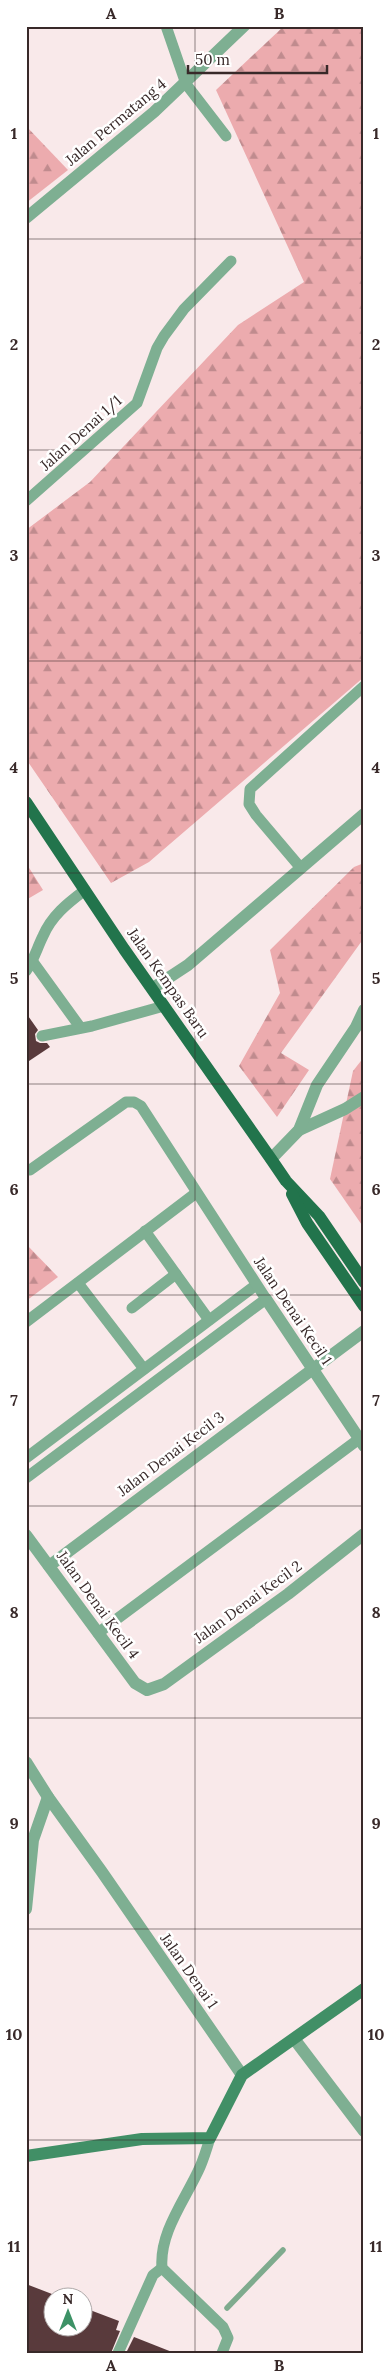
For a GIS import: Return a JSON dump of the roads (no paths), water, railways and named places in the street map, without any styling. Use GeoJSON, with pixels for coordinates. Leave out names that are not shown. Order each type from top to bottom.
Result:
{"type":"FeatureCollection","features":[{"type":"Feature","properties":{"kind":"main road","name":"Jalan Kempas Baru"},"geometry":{"type":"LineString","coordinates":[[26,802],[164,1006],[271,1159],[286,1180],[319,1216],[364,1282]]}},
{"type":"Feature","properties":{"kind":"main road","name":"Jalan Kempas Baru"},"geometry":{"type":"LineString","coordinates":[[286,1180],[307,1224],[364,1306]]}},
{"type":"Feature","properties":{"kind":"street","name":"Jalan Permatang 4"},"geometry":{"type":"LineString","coordinates":[[26,218],[186,84],[244,26]]}},
{"type":"Feature","properties":{"kind":"street"},"geometry":{"type":"LineString","coordinates":[[152,988],[188,965],[364,814]]}},
{"type":"Feature","properties":{"kind":"street"},"geometry":{"type":"LineString","coordinates":[[299,1130],[317,1085],[356,1026],[364,1010]]}},
{"type":"Feature","properties":{"kind":"street"},"geometry":{"type":"LineString","coordinates":[[271,1159],[299,1130],[345,1109],[364,1097]]}},
{"type":"Feature","properties":{"kind":"street","name":"Jalan Denai Kecil 1"},"geometry":{"type":"LineString","coordinates":[[266,1299],[361,1443]]}},
{"type":"Feature","properties":{"kind":"street","name":"Jalan Denai Kecil 3"},"geometry":{"type":"LineString","coordinates":[[49,1566],[364,1331]]}},
{"type":"Feature","properties":{"kind":"street","name":"Jalan Denai Kecil 2"},"geometry":{"type":"LineString","coordinates":[[147,1690],[164,1684],[288,1594],[364,1534]]}},
{"type":"Feature","properties":{"kind":"street","name":"Jalan Denai Kecil 4"},"geometry":{"type":"LineString","coordinates":[[26,1535],[135,1683],[147,1690]]}},
{"type":"Feature","properties":{"kind":"street","name":"Jalan Denai 1"},"geometry":{"type":"LineString","coordinates":[[26,1762],[48,1797],[242,2075]]}},
{"type":"Feature","properties":{"kind":"street"},"geometry":{"type":"LineString","coordinates":[[26,1909],[33,1840],[48,1797]]}},
{"type":"Feature","properties":{"kind":"street"},"geometry":{"type":"LineString","coordinates":[[26,2156],[142,2139],[210,2138],[242,2075],[364,1989]]}},
{"type":"Feature","properties":{"kind":"street"},"geometry":{"type":"LineString","coordinates":[[294,2040],[364,2130]]}},
{"type":"Feature","properties":{"kind":"lane"},"geometry":{"type":"LineString","coordinates":[[166,26],[186,84],[226,136]]}},
{"type":"Feature","properties":{"kind":"lane","name":"Jalan Denai 1/1"},"geometry":{"type":"LineString","coordinates":[[26,501],[137,403],[157,348],[164,336],[184,308],[231,261]]}},
{"type":"Feature","properties":{"kind":"lane"},"geometry":{"type":"LineString","coordinates":[[300,867],[256,815],[250,804],[250,789],[364,686]]}},
{"type":"Feature","properties":{"kind":"lane"},"geometry":{"type":"LineString","coordinates":[[80,1027],[30,967],[43,934],[58,912],[85,890]]}},
{"type":"Feature","properties":{"kind":"lane"},"geometry":{"type":"LineString","coordinates":[[42,1036],[164,1006]]}},
{"type":"Feature","properties":{"kind":"lane","name":"Jalan Denai Kecil 1"},"geometry":{"type":"LineString","coordinates":[[30,1170],[126,1102],[134,1102],[141,1106],[266,1299]]}},
{"type":"Feature","properties":{"kind":"lane"},"geometry":{"type":"LineString","coordinates":[[26,1322],[196,1193]]}},
{"type":"Feature","properties":{"kind":"lane"},"geometry":{"type":"LineString","coordinates":[[145,1232],[209,1320]]}},
{"type":"Feature","properties":{"kind":"lane"},"geometry":{"type":"LineString","coordinates":[[132,1308],[176,1274]]}},
{"type":"Feature","properties":{"kind":"lane"},"geometry":{"type":"LineString","coordinates":[[78,1283],[144,1369]]}},
{"type":"Feature","properties":{"kind":"lane"},"geometry":{"type":"LineString","coordinates":[[26,1458],[256,1285]]}},
{"type":"Feature","properties":{"kind":"lane"},"geometry":{"type":"LineString","coordinates":[[26,1478],[266,1299]]}},
{"type":"Feature","properties":{"kind":"lane"},"geometry":{"type":"LineString","coordinates":[[98,1632],[361,1443]]}},
{"type":"Feature","properties":{"kind":"lane"},"geometry":{"type":"LineString","coordinates":[[210,2138],[200,2167],[168,2233],[161,2255],[162,2268],[223,2328],[228,2338],[222,2353]]}},
{"type":"Feature","properties":{"kind":"lane"},"geometry":{"type":"LineString","coordinates":[[118,2353],[153,2275],[162,2268]]}},
{"type":"Feature","properties":{"kind":"waterway"},"geometry":{"type":"LineString","coordinates":[[227,2308],[283,2250]]}}]}
